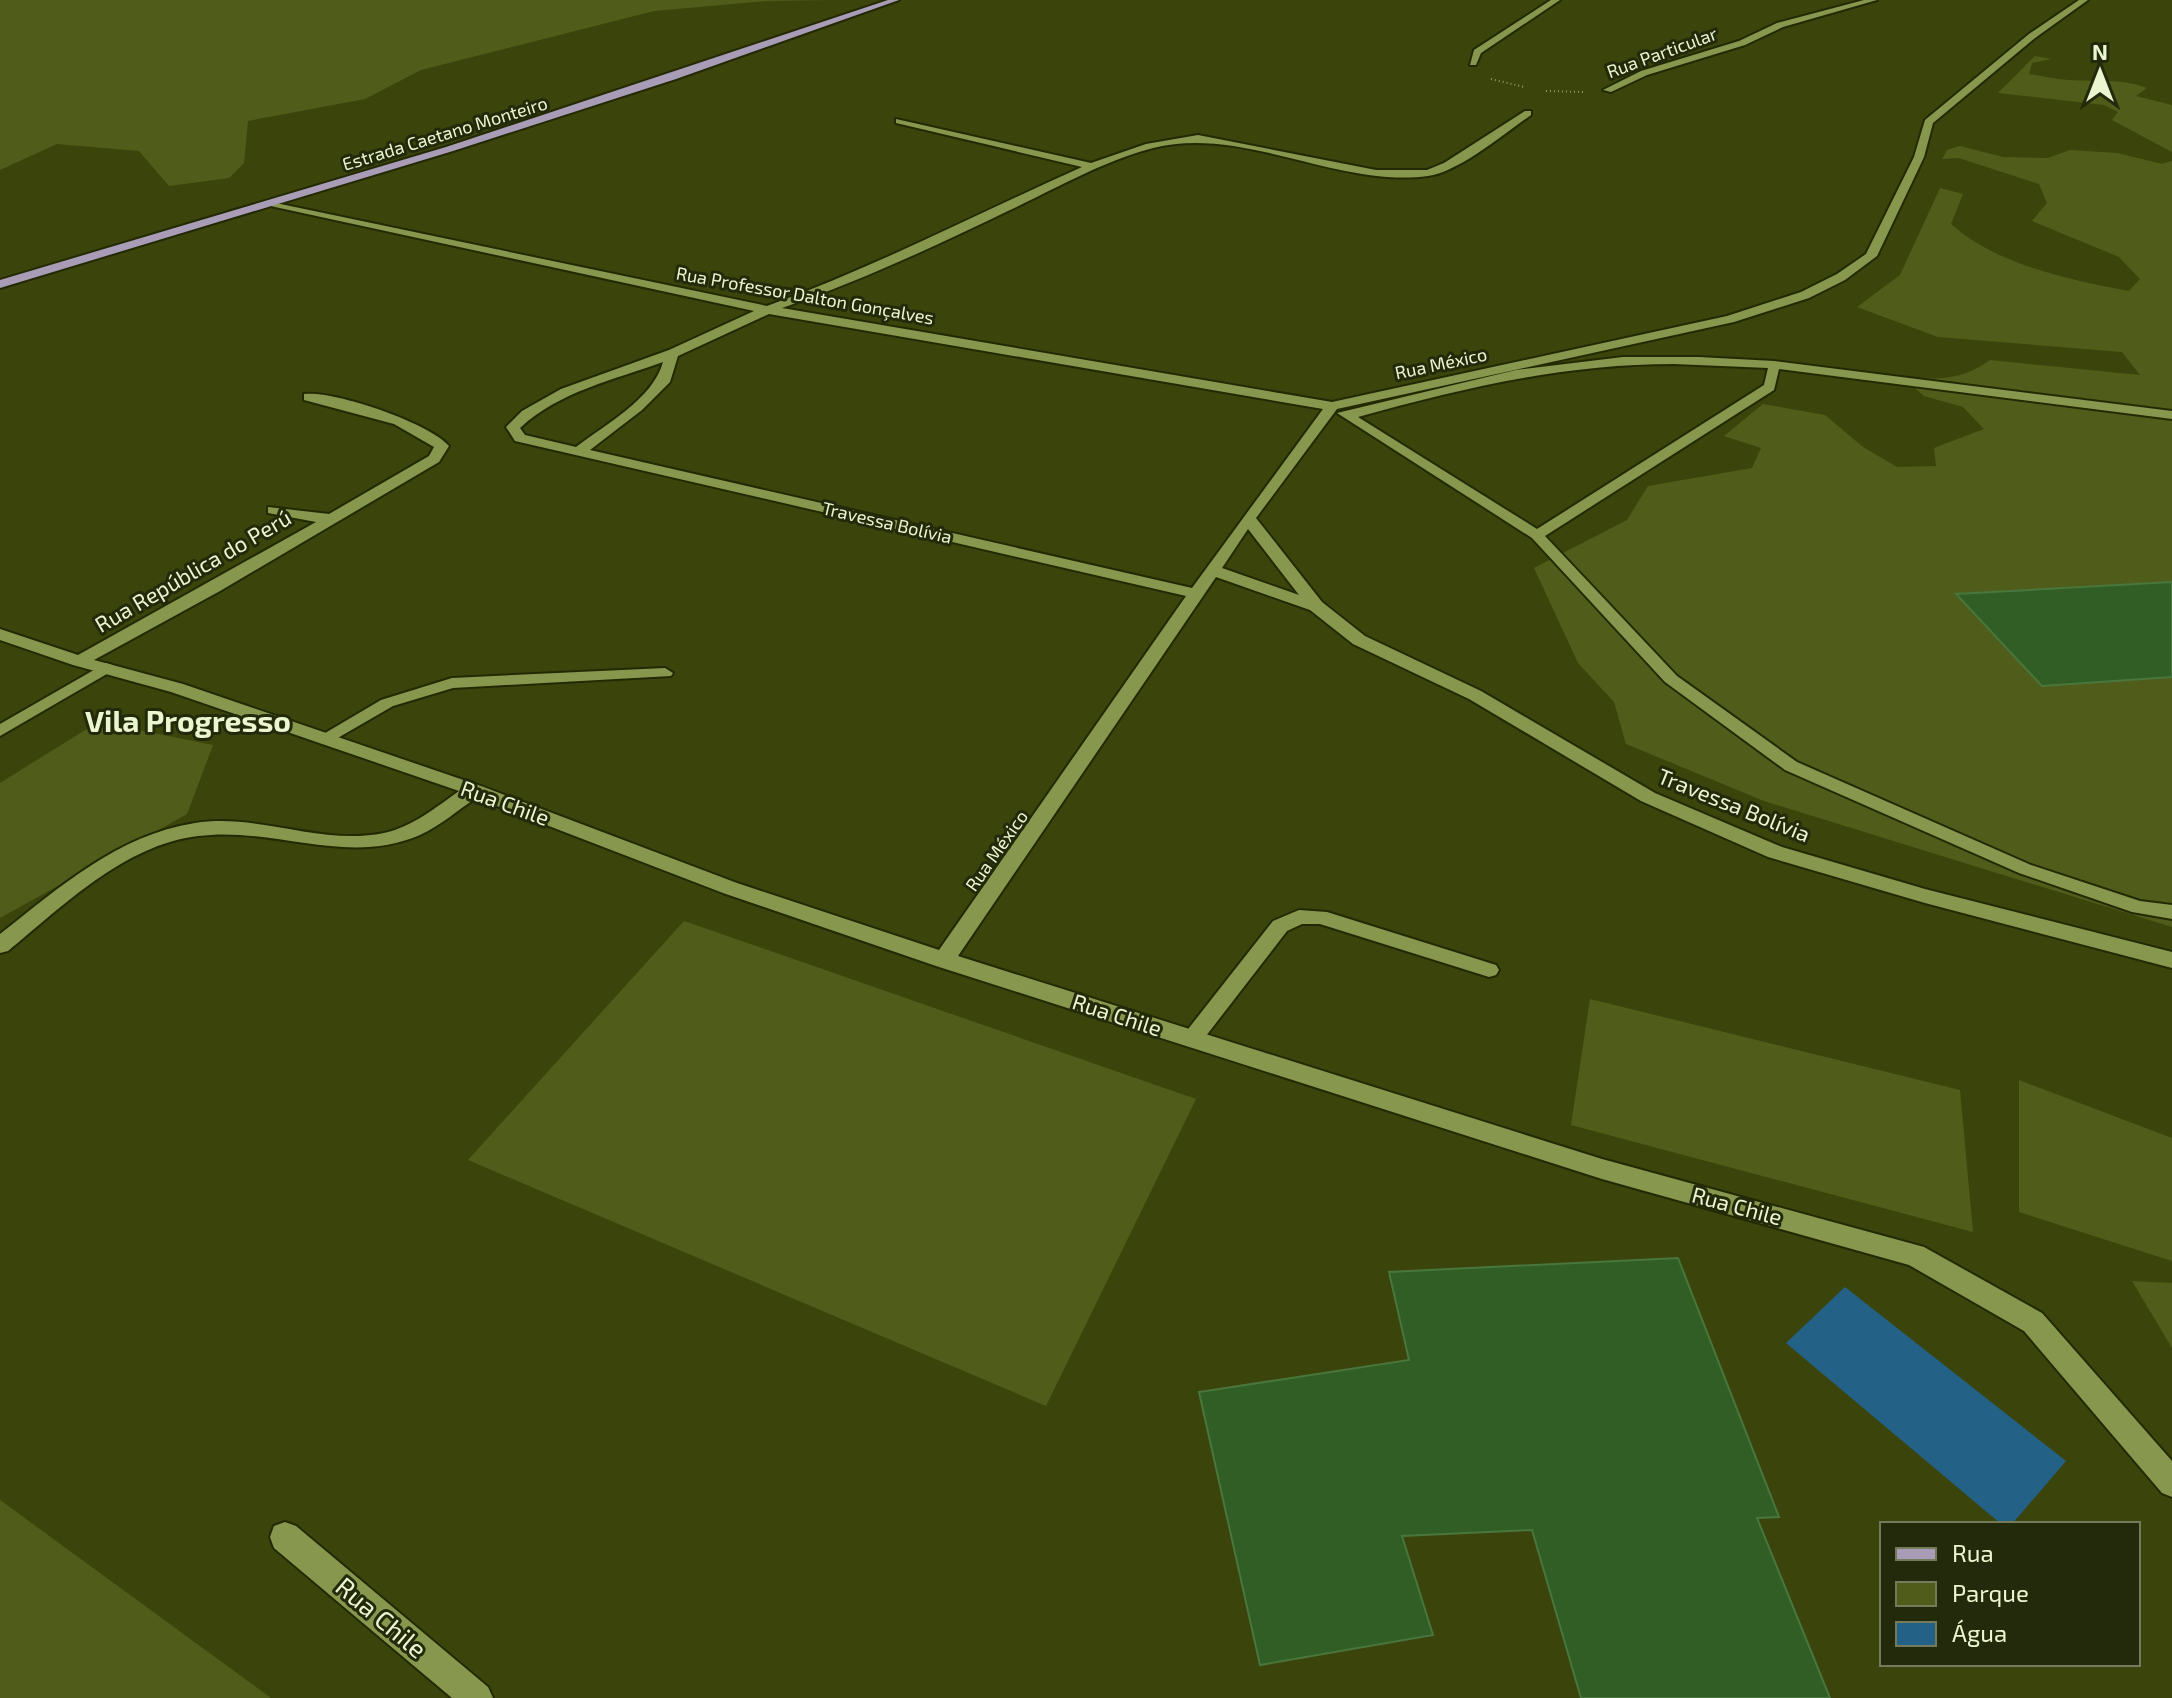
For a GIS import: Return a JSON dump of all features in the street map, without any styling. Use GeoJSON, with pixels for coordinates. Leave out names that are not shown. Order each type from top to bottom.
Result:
{"type":"FeatureCollection","features":[{"type":"Feature","properties":{"kind":"main road","name":"Estrada Caetano Monteiro"},"geometry":{"type":"LineString","coordinates":[[299,183],[517,118],[858,0]]}},
{"type":"Feature","properties":{"kind":"main road","name":"Estrada Caetano Monteiro"},"geometry":{"type":"LineString","coordinates":[[0,284],[275,204],[690,74],[895,0]]}},
{"type":"Feature","properties":{"kind":"street"},"geometry":{"type":"LineString","coordinates":[[1473,63],[1477,52],[1556,0]]}},
{"type":"Feature","properties":{"kind":"street","name":"Rua Particular"},"geometry":{"type":"LineString","coordinates":[[1608,90],[1644,73],[1742,43],[1780,25],[1873,0]]}},
{"type":"Feature","properties":{"kind":"street","name":"Rua México"},"geometry":{"type":"LineString","coordinates":[[944,960],[1248,518],[1332,406],[1730,319],[1805,295],[1841,277],[1871,256],[1919,157],[1928,122],[2032,36],[2084,0]]}},
{"type":"Feature","properties":{"kind":"street","name":"Travessa Bolívia"},"geometry":{"type":"LineString","coordinates":[[1197,594],[520,438],[513,427],[524,414],[593,382],[672,354],[764,309],[803,298],[1094,167],[1154,145],[1178,138],[1198,138],[1376,173],[1428,173],[1448,165],[1528,113]]}},
{"type":"Feature","properties":{"kind":"street"},"geometry":{"type":"LineString","coordinates":[[899,121],[1094,167]]}},
{"type":"Feature","properties":{"kind":"street","name":"Rua Professor Dalton Gonçalves"},"geometry":{"type":"LineString","coordinates":[[275,204],[764,309],[1332,406]]}},
{"type":"Feature","properties":{"kind":"street"},"geometry":{"type":"LineString","coordinates":[[578,452],[637,407],[665,379],[672,354]]}},
{"type":"Feature","properties":{"kind":"street","name":"Rua República do Perú"},"geometry":{"type":"LineString","coordinates":[[79,661],[214,588],[434,459],[442,446],[433,435],[390,419],[309,397]]}},
{"type":"Feature","properties":{"kind":"street","name":"Rua República do Perú"},"geometry":{"type":"LineString","coordinates":[[273,510],[329,519]]}},
{"type":"Feature","properties":{"kind":"street","name":"Travessa Bolívia"},"geometry":{"type":"LineString","coordinates":[[1248,518],[1316,606],[1359,640],[1475,695],[1648,797],[1775,852],[1925,896],[2172,960]]}},
{"type":"Feature","properties":{"kind":"street","name":"Travessa Bolívia"},"geometry":{"type":"LineString","coordinates":[[1214,571],[1316,606]]}},
{"type":"Feature","properties":{"kind":"street","name":"Rua Chile"},"geometry":{"type":"LineString","coordinates":[[0,634],[79,661],[177,688],[474,790],[730,888],[944,960],[1602,1169],[1915,1255],[2033,1322],[2172,1483]]}},
{"type":"Feature","properties":{"kind":"street"},"geometry":{"type":"LineString","coordinates":[[0,945],[109,862],[151,841],[195,829],[239,827],[349,843],[385,839],[412,830],[474,790]]}},
{"type":"Feature","properties":{"kind":"street","name":"Rua Chile"},"geometry":{"type":"LineString","coordinates":[[285,1537],[477,1698]]}},
{"type":"Feature","properties":{"kind":"lane"},"geometry":{"type":"LineString","coordinates":[[1347,416],[1459,386],[1573,365],[1707,360],[1774,365],[2172,415]]}},
{"type":"Feature","properties":{"kind":"lane"},"geometry":{"type":"LineString","coordinates":[[1537,535],[1770,387],[1774,365]]}},
{"type":"Feature","properties":{"kind":"lane"},"geometry":{"type":"LineString","coordinates":[[1332,406],[1537,535],[1671,679],[1791,766],[2025,869],[2139,907],[2172,912]]}},
{"type":"Feature","properties":{"kind":"lane"},"geometry":{"type":"LineString","coordinates":[[0,731],[106,668]]}},
{"type":"Feature","properties":{"kind":"lane"},"geometry":{"type":"LineString","coordinates":[[323,739],[387,703],[452,683],[665,673]]}},
{"type":"Feature","properties":{"kind":"lane"},"geometry":{"type":"LineString","coordinates":[[1192,1039],[1280,926],[1299,917],[1320,917],[1489,970]]}},
{"type":"Feature","properties":{"kind":"path"},"geometry":{"type":"LineString","coordinates":[[1473,63],[1493,80],[1530,88]]}},
{"type":"Feature","properties":{"kind":"path","name":"Rua Particular"},"geometry":{"type":"LineString","coordinates":[[1542,91],[1608,90]]}},
{"type":"Feature","properties":{"kind":"green space"},"geometry":{"type":"Polygon","coordinates":[[[0,0],[831,0],[768,1],[654,11],[421,70],[365,99],[248,121],[244,163],[229,178],[169,186],[139,151],[57,144],[0,170],[0,0]]]}},
{"type":"Feature","properties":{"kind":"green space"},"geometry":{"type":"Polygon","coordinates":[[[2035,56],[2051,59],[2032,63],[2029,74],[2063,80],[2137,85],[2147,88],[2136,96],[2172,105],[2172,152],[2112,120],[2118,112],[2104,105],[1998,93],[2035,56]]]}},
{"type":"Feature","properties":{"kind":"green space"},"geometry":{"type":"Polygon","coordinates":[[[1960,146],[2003,157],[2048,158],[2070,150],[2117,153],[2162,164],[2172,161],[2172,927],[1764,801],[1626,744],[1614,702],[1578,663],[1534,568],[1627,520],[1648,486],[1752,468],[1761,448],[1724,436],[1763,404],[1825,415],[1863,447],[1897,467],[1936,466],[1934,448],[1984,429],[1963,407],[1924,396],[1903,378],[1959,375],[1990,360],[2140,375],[2122,352],[1938,337],[1857,307],[1900,275],[1940,188],[1963,194],[1951,224],[1990,250],[2035,269],[2082,282],[2129,291],[2140,279],[2119,257],[2032,221],[2047,203],[2039,184],[1959,158],[1942,159],[1947,150],[1960,146]]]}},
{"type":"Feature","properties":{"kind":"green space"},"geometry":{"type":"Polygon","coordinates":[[[98,722],[213,745],[187,814],[0,918],[0,783],[98,722]]]}},
{"type":"Feature","properties":{"kind":"green space"},"geometry":{"type":"Polygon","coordinates":[[[684,921],[1196,1099],[1046,1406],[468,1160],[684,921]]]}},
{"type":"Feature","properties":{"kind":"green space"},"geometry":{"type":"Polygon","coordinates":[[[1590,999],[1960,1090],[1973,1232],[1571,1125],[1590,999]]]}},
{"type":"Feature","properties":{"kind":"green space"},"geometry":{"type":"Polygon","coordinates":[[[2019,1080],[2172,1138],[2172,1261],[2019,1212],[2019,1080]]]}},
{"type":"Feature","properties":{"kind":"green space"},"geometry":{"type":"Polygon","coordinates":[[[2132,1281],[2172,1283],[2172,1348],[2132,1281]]]}},
{"type":"Feature","properties":{"kind":"green space"},"geometry":{"type":"Polygon","coordinates":[[[0,1500],[271,1698],[0,1698],[0,1500]]]}},
{"type":"Feature","properties":{"kind":"water"},"geometry":{"type":"Polygon","coordinates":[[[1845,1287],[2066,1461],[2014,1522],[1999,1522],[1786,1343],[1845,1287]]]}},
{"type":"Feature","properties":{"kind":"building"},"geometry":{"type":"Polygon","coordinates":[[[2172,582],[2172,677],[2042,686],[1956,594],[2172,582]]]}},
{"type":"Feature","properties":{"kind":"building"},"geometry":{"type":"Polygon","coordinates":[[[1678,1258],[1779,1517],[1757,1518],[1830,1698],[1581,1698],[1532,1530],[1402,1536],[1433,1635],[1260,1665],[1199,1392],[1409,1360],[1389,1272],[1678,1258]]]}},
{"type":"Feature","properties":{"kind":"district","name":"Vila Progresso"},"geometry":{"type":"Point","coordinates":[188,722]}}]}
